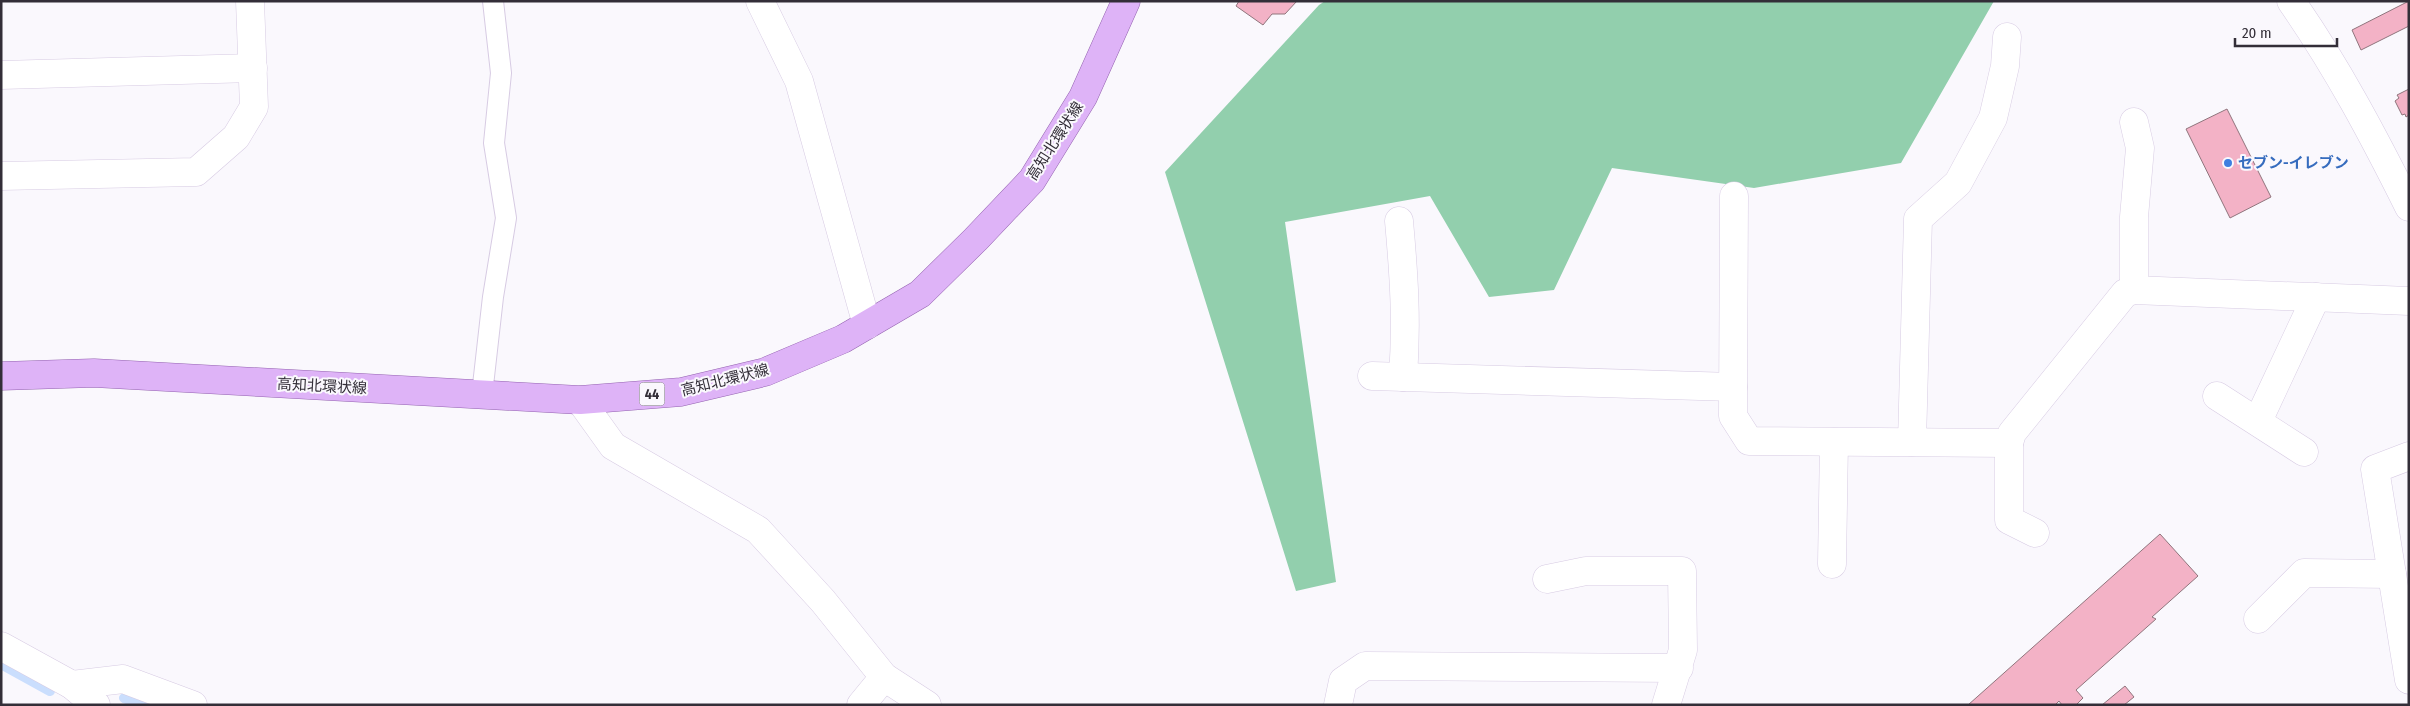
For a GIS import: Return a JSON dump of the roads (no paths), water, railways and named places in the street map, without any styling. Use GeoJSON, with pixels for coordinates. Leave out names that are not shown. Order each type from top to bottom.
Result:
{"type":"FeatureCollection","features":[{"type":"Feature","properties":{"kind":"main road","name":"高知北環状線"},"geometry":{"type":"LineString","coordinates":[[1,376],[94,373],[580,400],[681,392],[765,372],[844,339],[920,294],[976,239],[1032,180],[1084,97],[1126,1]]}},
{"type":"Feature","properties":{"kind":"street"},"geometry":{"type":"LineString","coordinates":[[1,176],[196,172],[236,137],[254,107],[250,1]]}},
{"type":"Feature","properties":{"kind":"street"},"geometry":{"type":"LineString","coordinates":[[760,1],[799,82],[867,325]]}},
{"type":"Feature","properties":{"kind":"street"},"geometry":{"type":"LineString","coordinates":[[2291,1],[2330,58],[2374,136],[2409,207]]}},
{"type":"Feature","properties":{"kind":"street"},"geometry":{"type":"LineString","coordinates":[[1912,442],[1918,219],[1958,183],[1993,118],[2005,66],[2006,37]]}},
{"type":"Feature","properties":{"kind":"street"},"geometry":{"type":"LineString","coordinates":[[1,75],[253,68]]}},
{"type":"Feature","properties":{"kind":"street"},"geometry":{"type":"LineString","coordinates":[[2134,122],[2140,148],[2134,217],[2134,290]]}},
{"type":"Feature","properties":{"kind":"street"},"geometry":{"type":"LineString","coordinates":[[1734,196],[1734,416],[1749,440],[2009,443]]}},
{"type":"Feature","properties":{"kind":"street"},"geometry":{"type":"LineString","coordinates":[[1399,222],[1406,306],[1403,377]]}},
{"type":"Feature","properties":{"kind":"street"},"geometry":{"type":"LineString","coordinates":[[2035,533],[2009,520],[2009,443],[2012,433],[2125,293],[2134,290],[2409,301]]}},
{"type":"Feature","properties":{"kind":"street"},"geometry":{"type":"LineString","coordinates":[[2258,422],[2316,297]]}},
{"type":"Feature","properties":{"kind":"street"},"geometry":{"type":"LineString","coordinates":[[1372,376],[1733,386]]}},
{"type":"Feature","properties":{"kind":"street"},"geometry":{"type":"LineString","coordinates":[[2217,396],[2304,452]]}},
{"type":"Feature","properties":{"kind":"street"},"geometry":{"type":"LineString","coordinates":[[580,400],[613,446],[758,530],[822,601],[884,677],[928,705]]}},
{"type":"Feature","properties":{"kind":"street"},"geometry":{"type":"LineString","coordinates":[[1832,564],[1834,442]]}},
{"type":"Feature","properties":{"kind":"street"},"geometry":{"type":"LineString","coordinates":[[2409,456],[2375,469],[2409,680]]}},
{"type":"Feature","properties":{"kind":"street"},"geometry":{"type":"LineString","coordinates":[[1547,579],[1586,571],[1682,571],[1683,650],[1666,705]]}},
{"type":"Feature","properties":{"kind":"street"},"geometry":{"type":"LineString","coordinates":[[2258,619],[2304,572],[2392,574]]}},
{"type":"Feature","properties":{"kind":"street"},"geometry":{"type":"LineString","coordinates":[[1,646],[72,685],[96,705]]}},
{"type":"Feature","properties":{"kind":"street"},"geometry":{"type":"LineString","coordinates":[[1338,705],[1343,680],[1365,666],[1679,668]]}},
{"type":"Feature","properties":{"kind":"street"},"geometry":{"type":"LineString","coordinates":[[861,705],[884,677]]}},
{"type":"Feature","properties":{"kind":"street"},"geometry":{"type":"LineString","coordinates":[[72,685],[122,679],[192,705]]}},
{"type":"Feature","properties":{"kind":"lane"},"geometry":{"type":"LineString","coordinates":[[482,394],[493,297],[506,218],[494,143],[501,73],[493,1]]}},
{"type":"Feature","properties":{"kind":"waterway"},"geometry":{"type":"LineString","coordinates":[[1,664],[50,691]]}},
{"type":"Feature","properties":{"kind":"waterway"},"geometry":{"type":"LineString","coordinates":[[124,698],[143,705]]}},
{"type":"Feature","properties":{"kind":"place","name":"セブン-イレブン"},"geometry":{"type":"Point","coordinates":[2228,163]}}]}
